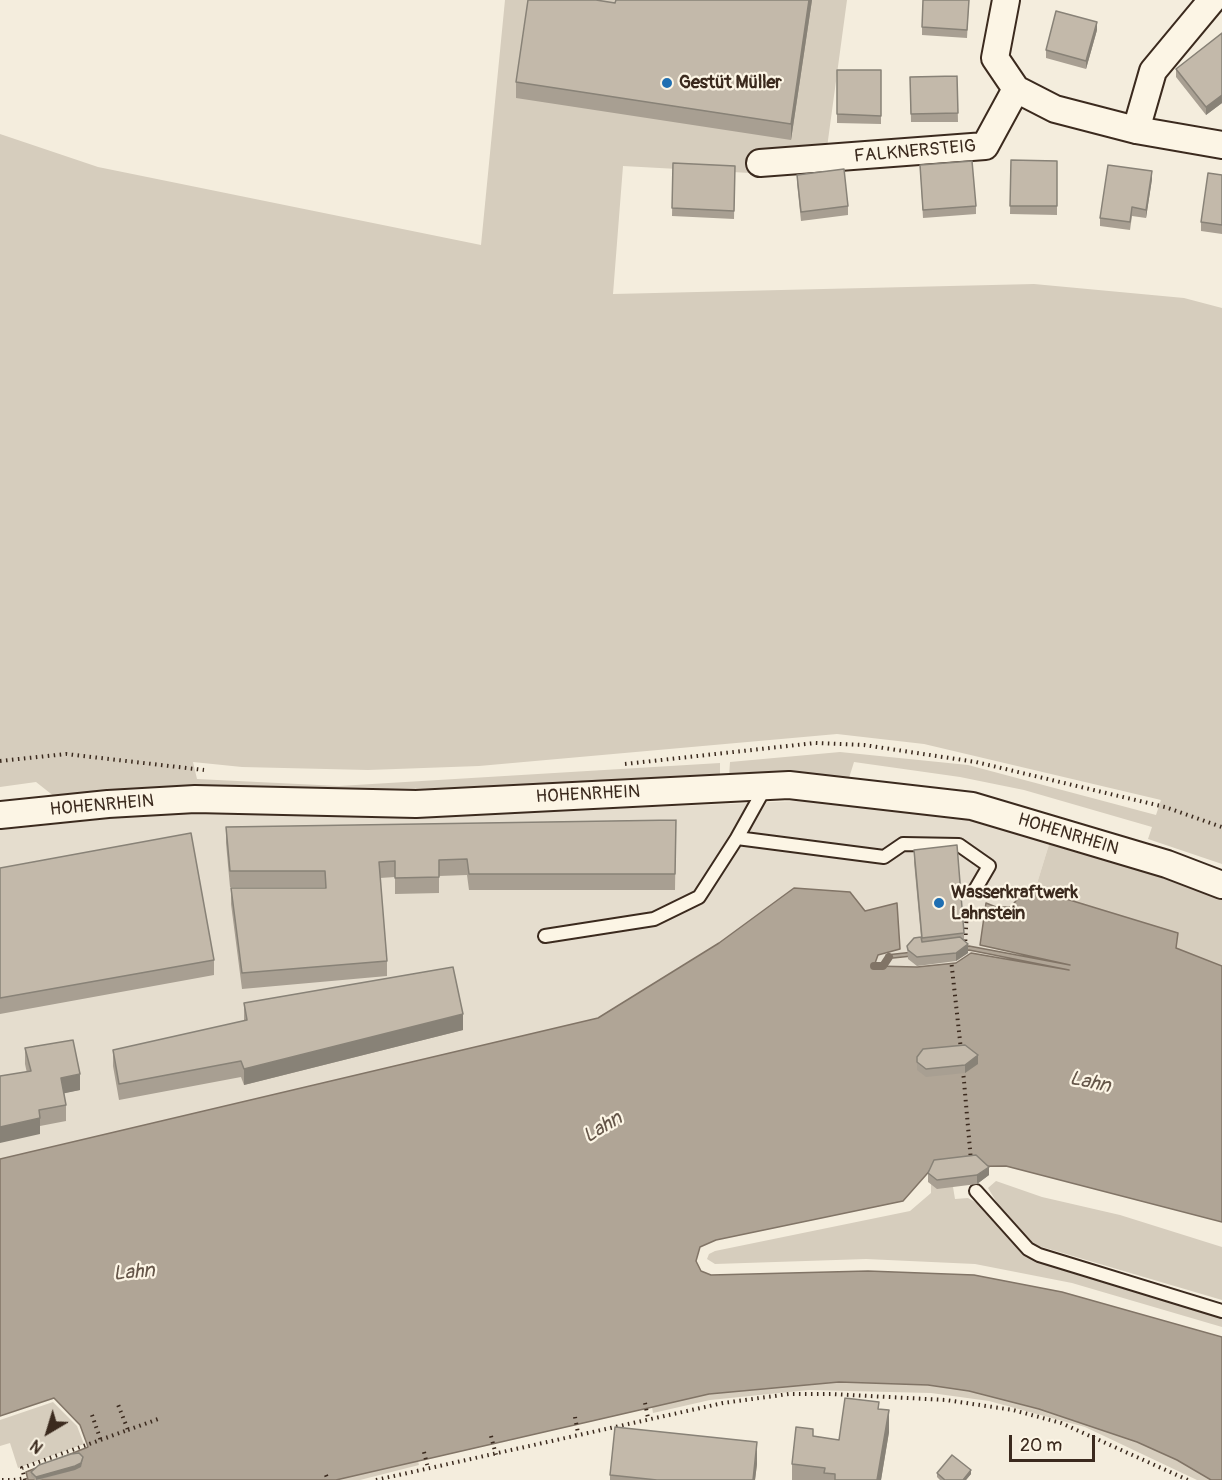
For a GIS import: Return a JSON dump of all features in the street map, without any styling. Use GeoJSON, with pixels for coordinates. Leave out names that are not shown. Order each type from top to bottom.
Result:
{"type":"FeatureCollection","features":[{"type":"Feature","properties":{"kind":"street"},"geometry":{"type":"LineString","coordinates":[[1006,0],[995,58],[1016,89],[1055,109],[1136,130],[1222,145]]}},
{"type":"Feature","properties":{"kind":"street"},"geometry":{"type":"LineString","coordinates":[[1136,130],[1153,71],[1212,0]]}},
{"type":"Feature","properties":{"kind":"street","name":"FALKNERSTEIG"},"geometry":{"type":"LineString","coordinates":[[760,163],[985,146],[1016,89]]}},
{"type":"Feature","properties":{"kind":"street","name":"HOHENRHEIN"},"geometry":{"type":"LineString","coordinates":[[0,815],[108,804],[195,799],[416,804],[789,785],[972,806],[1167,864],[1222,885]]}},
{"type":"Feature","properties":{"kind":"lane"},"geometry":{"type":"LineString","coordinates":[[545,936],[654,919],[699,897],[737,838],[766,786]]}},
{"type":"Feature","properties":{"kind":"lane"},"geometry":{"type":"LineString","coordinates":[[737,838],[884,857],[903,844],[959,845],[989,866],[975,890]]}},
{"type":"Feature","properties":{"kind":"lane"},"geometry":{"type":"LineString","coordinates":[[976,1191],[1028,1249],[1039,1255],[1222,1311]]}},
{"type":"Feature","properties":{"kind":"path"},"geometry":{"type":"LineString","coordinates":[[958,950],[965,949],[968,898],[975,890]]}},
{"type":"Feature","properties":{"kind":"path"},"geometry":{"type":"LineString","coordinates":[[950,951],[961,1052]]}},
{"type":"Feature","properties":{"kind":"path"},"geometry":{"type":"LineString","coordinates":[[962,1063],[972,1166]]}},
{"type":"Feature","properties":{"kind":"path"},"geometry":{"type":"LineString","coordinates":[[376,1480],[496,1455],[578,1433],[723,1403],[789,1394],[831,1394],[946,1400],[1014,1410],[1060,1423],[1188,1480]]}},
{"type":"Feature","properties":{"kind":"path"},"geometry":{"type":"LineString","coordinates":[[117,1402],[128,1430]]}},
{"type":"Feature","properties":{"kind":"path"},"geometry":{"type":"LineString","coordinates":[[645,1403],[648,1419]]}},
{"type":"Feature","properties":{"kind":"path"},"geometry":{"type":"LineString","coordinates":[[92,1415],[101,1441]]}},
{"type":"Feature","properties":{"kind":"path"},"geometry":{"type":"LineString","coordinates":[[574,1417],[578,1433]]}},
{"type":"Feature","properties":{"kind":"path"},"geometry":{"type":"LineString","coordinates":[[2,1480],[25,1479],[22,1468],[161,1418]]}},
{"type":"Feature","properties":{"kind":"path"},"geometry":{"type":"LineString","coordinates":[[491,1436],[496,1455]]}},
{"type":"Feature","properties":{"kind":"path"},"geometry":{"type":"LineString","coordinates":[[424,1452],[428,1468]]}},
{"type":"Feature","properties":{"kind":"shaded area"},"geometry":{"type":"Polygon","coordinates":[[[505,0],[847,0],[823,177],[623,166],[613,294],[1034,284],[1184,298],[1222,308],[1222,864],[1148,839],[1152,827],[1024,790],[960,777],[854,762],[849,778],[786,774],[729,777],[730,762],[840,752],[968,765],[1156,815],[1161,800],[924,744],[837,734],[479,766],[368,770],[242,767],[193,762],[197,779],[339,786],[720,763],[720,776],[423,793],[196,785],[55,797],[36,782],[0,787],[0,134],[98,167],[481,245],[505,0]]]}},
{"type":"Feature","properties":{"kind":"shaded area"},"geometry":{"type":"Polygon","coordinates":[[[798,801],[837,802],[930,811],[1000,824],[1051,838],[1035,890],[1027,887],[1011,907],[986,904],[981,944],[1071,963],[1069,970],[971,953],[956,963],[917,968],[874,966],[878,956],[900,948],[897,903],[865,911],[795,888],[720,943],[598,1018],[0,1159],[0,830],[193,810],[410,817],[798,801]]]}},
{"type":"Feature","properties":{"kind":"shaded area"},"geometry":{"type":"Polygon","coordinates":[[[1051,838],[1222,898],[1222,966],[1176,948],[1178,933],[1035,890],[1051,838]]]}},
{"type":"Feature","properties":{"kind":"shaded area"},"geometry":{"type":"Polygon","coordinates":[[[996,1181],[1042,1197],[1120,1215],[1222,1247],[1222,1300],[1032,1244],[999,1206],[988,1188],[996,1181]]]}},
{"type":"Feature","properties":{"kind":"shaded area"},"geometry":{"type":"Polygon","coordinates":[[[931,1184],[953,1187],[955,1199],[968,1198],[977,1203],[1021,1252],[1035,1261],[1222,1315],[1222,1327],[1072,1283],[975,1264],[866,1259],[715,1264],[707,1259],[709,1254],[715,1251],[910,1211],[931,1193],[931,1184]]]}},
{"type":"Feature","properties":{"kind":"shaded area"},"geometry":{"type":"Polygon","coordinates":[[[839,1382],[928,1385],[969,1391],[1039,1409],[1137,1442],[1177,1460],[1211,1480],[1197,1480],[1085,1427],[989,1401],[931,1393],[809,1390],[710,1400],[653,1413],[652,1407],[709,1394],[839,1382]]]}},
{"type":"Feature","properties":{"kind":"shaded area"},"geometry":{"type":"Polygon","coordinates":[[[53,1402],[77,1426],[84,1444],[18,1468],[10,1443],[0,1446],[0,1420],[53,1402]]]}},
{"type":"Feature","properties":{"kind":"shaded area"},"geometry":{"type":"Polygon","coordinates":[[[418,1461],[419,1465],[360,1480],[336,1480],[418,1461]]]}},
{"type":"Feature","properties":{"kind":"water","name":"Lahn"},"geometry":{"type":"Polygon","coordinates":[[[1027,887],[1178,933],[1176,948],[1222,966],[1222,1222],[1006,1166],[933,1167],[903,1201],[716,1240],[700,1247],[696,1261],[701,1271],[711,1275],[868,1271],[974,1275],[1062,1292],[1222,1337],[1222,1480],[1211,1480],[1177,1460],[1137,1442],[1039,1409],[969,1391],[928,1385],[839,1382],[709,1394],[336,1480],[28,1480],[26,1472],[88,1447],[80,1425],[54,1398],[0,1416],[0,1159],[598,1018],[719,943],[794,888],[850,892],[865,911],[897,903],[900,949],[878,955],[874,966],[917,967],[956,963],[971,953],[1069,970],[969,950],[893,958],[886,955],[969,946],[1070,965],[980,945],[986,903],[996,907],[1011,907],[1027,887]]]}},
{"type":"Feature","properties":{"kind":"building"},"geometry":{"type":"Polygon","coordinates":[[[528,0],[596,0],[615,3],[616,0],[809,0],[791,124],[516,82],[528,0]]]}},
{"type":"Feature","properties":{"kind":"building"},"geometry":{"type":"Polygon","coordinates":[[[923,0],[969,0],[967,30],[922,27],[923,0]]]}},
{"type":"Feature","properties":{"kind":"building"},"geometry":{"type":"Polygon","coordinates":[[[1056,11],[1097,22],[1086,61],[1046,50],[1056,11]]]}},
{"type":"Feature","properties":{"kind":"building"},"geometry":{"type":"Polygon","coordinates":[[[1222,33],[1222,95],[1206,107],[1176,69],[1222,33]]]}},
{"type":"Feature","properties":{"kind":"building"},"geometry":{"type":"Polygon","coordinates":[[[837,70],[881,70],[881,116],[837,114],[837,70]]]}},
{"type":"Feature","properties":{"kind":"building"},"geometry":{"type":"Polygon","coordinates":[[[957,76],[958,113],[911,114],[910,77],[957,76]]]}},
{"type":"Feature","properties":{"kind":"building"},"geometry":{"type":"Polygon","coordinates":[[[1011,160],[1057,161],[1057,206],[1010,206],[1011,160]]]}},
{"type":"Feature","properties":{"kind":"building"},"geometry":{"type":"Polygon","coordinates":[[[972,161],[976,206],[923,210],[920,165],[972,161]]]}},
{"type":"Feature","properties":{"kind":"building"},"geometry":{"type":"Polygon","coordinates":[[[673,163],[735,166],[734,211],[672,208],[673,163]]]}},
{"type":"Feature","properties":{"kind":"building"},"geometry":{"type":"Polygon","coordinates":[[[1108,165],[1152,171],[1146,210],[1132,207],[1130,222],[1100,218],[1108,165]]]}},
{"type":"Feature","properties":{"kind":"building"},"geometry":{"type":"Polygon","coordinates":[[[844,169],[848,206],[801,212],[797,175],[844,169]]]}},
{"type":"Feature","properties":{"kind":"building"},"geometry":{"type":"Polygon","coordinates":[[[1208,173],[1222,175],[1222,225],[1201,222],[1208,173]]]}},
{"type":"Feature","properties":{"kind":"building"},"geometry":{"type":"Polygon","coordinates":[[[676,820],[675,874],[469,874],[467,859],[439,860],[439,877],[395,878],[395,861],[379,862],[387,961],[242,973],[231,888],[326,888],[325,871],[230,871],[226,827],[676,820]]]}},
{"type":"Feature","properties":{"kind":"building"},"geometry":{"type":"Polygon","coordinates":[[[191,833],[214,960],[0,998],[0,868],[191,833]]]}},
{"type":"Feature","properties":{"kind":"building","name":"Wasserkraftwerk Lahnstein"},"geometry":{"type":"Polygon","coordinates":[[[957,845],[964,933],[922,938],[914,850],[957,845]]]}},
{"type":"Feature","properties":{"kind":"building"},"geometry":{"type":"Polygon","coordinates":[[[921,937],[922,942],[960,937],[968,944],[956,953],[917,957],[908,950],[907,946],[914,938],[921,937]]]}},
{"type":"Feature","properties":{"kind":"building"},"geometry":{"type":"Polygon","coordinates":[[[453,967],[463,1014],[244,1069],[241,1061],[119,1084],[113,1050],[247,1020],[244,1003],[453,967]]]}},
{"type":"Feature","properties":{"kind":"building"},"geometry":{"type":"Polygon","coordinates":[[[73,1040],[80,1074],[61,1078],[66,1105],[39,1110],[40,1118],[0,1127],[0,1076],[31,1071],[25,1048],[73,1040]]]}},
{"type":"Feature","properties":{"kind":"building"},"geometry":{"type":"Polygon","coordinates":[[[965,1045],[978,1055],[965,1065],[926,1069],[917,1062],[917,1057],[923,1049],[965,1045]]]}},
{"type":"Feature","properties":{"kind":"building"},"geometry":{"type":"Polygon","coordinates":[[[976,1155],[989,1167],[977,1175],[937,1180],[928,1173],[934,1160],[976,1155]]]}},
{"type":"Feature","properties":{"kind":"building"},"geometry":{"type":"Polygon","coordinates":[[[845,1398],[879,1402],[878,1409],[889,1410],[877,1480],[835,1480],[835,1474],[824,1473],[825,1468],[792,1464],[796,1427],[813,1429],[813,1436],[839,1440],[845,1398]]]}},
{"type":"Feature","properties":{"kind":"building"},"geometry":{"type":"Polygon","coordinates":[[[615,1427],[757,1442],[753,1480],[657,1480],[610,1475],[615,1427]]]}},
{"type":"Feature","properties":{"kind":"building"},"geometry":{"type":"Polygon","coordinates":[[[79,1453],[83,1457],[81,1463],[75,1466],[36,1477],[31,1472],[39,1465],[79,1453]]]}},
{"type":"Feature","properties":{"kind":"building"},"geometry":{"type":"Polygon","coordinates":[[[952,1455],[971,1470],[963,1480],[945,1480],[937,1473],[952,1455]]]}},
{"type":"Feature","properties":{"kind":"waterway"},"geometry":{"type":"LineString","coordinates":[[874,966],[883,966],[889,957]]}},
{"type":"Feature","properties":{"kind":"place","name":"Gestüt Müller"},"geometry":{"type":"Point","coordinates":[667,83]}},
{"type":"Feature","properties":{"kind":"place","name":"Wasserkraftwerk Lahnstein"},"geometry":{"type":"Point","coordinates":[939,903]}}]}
